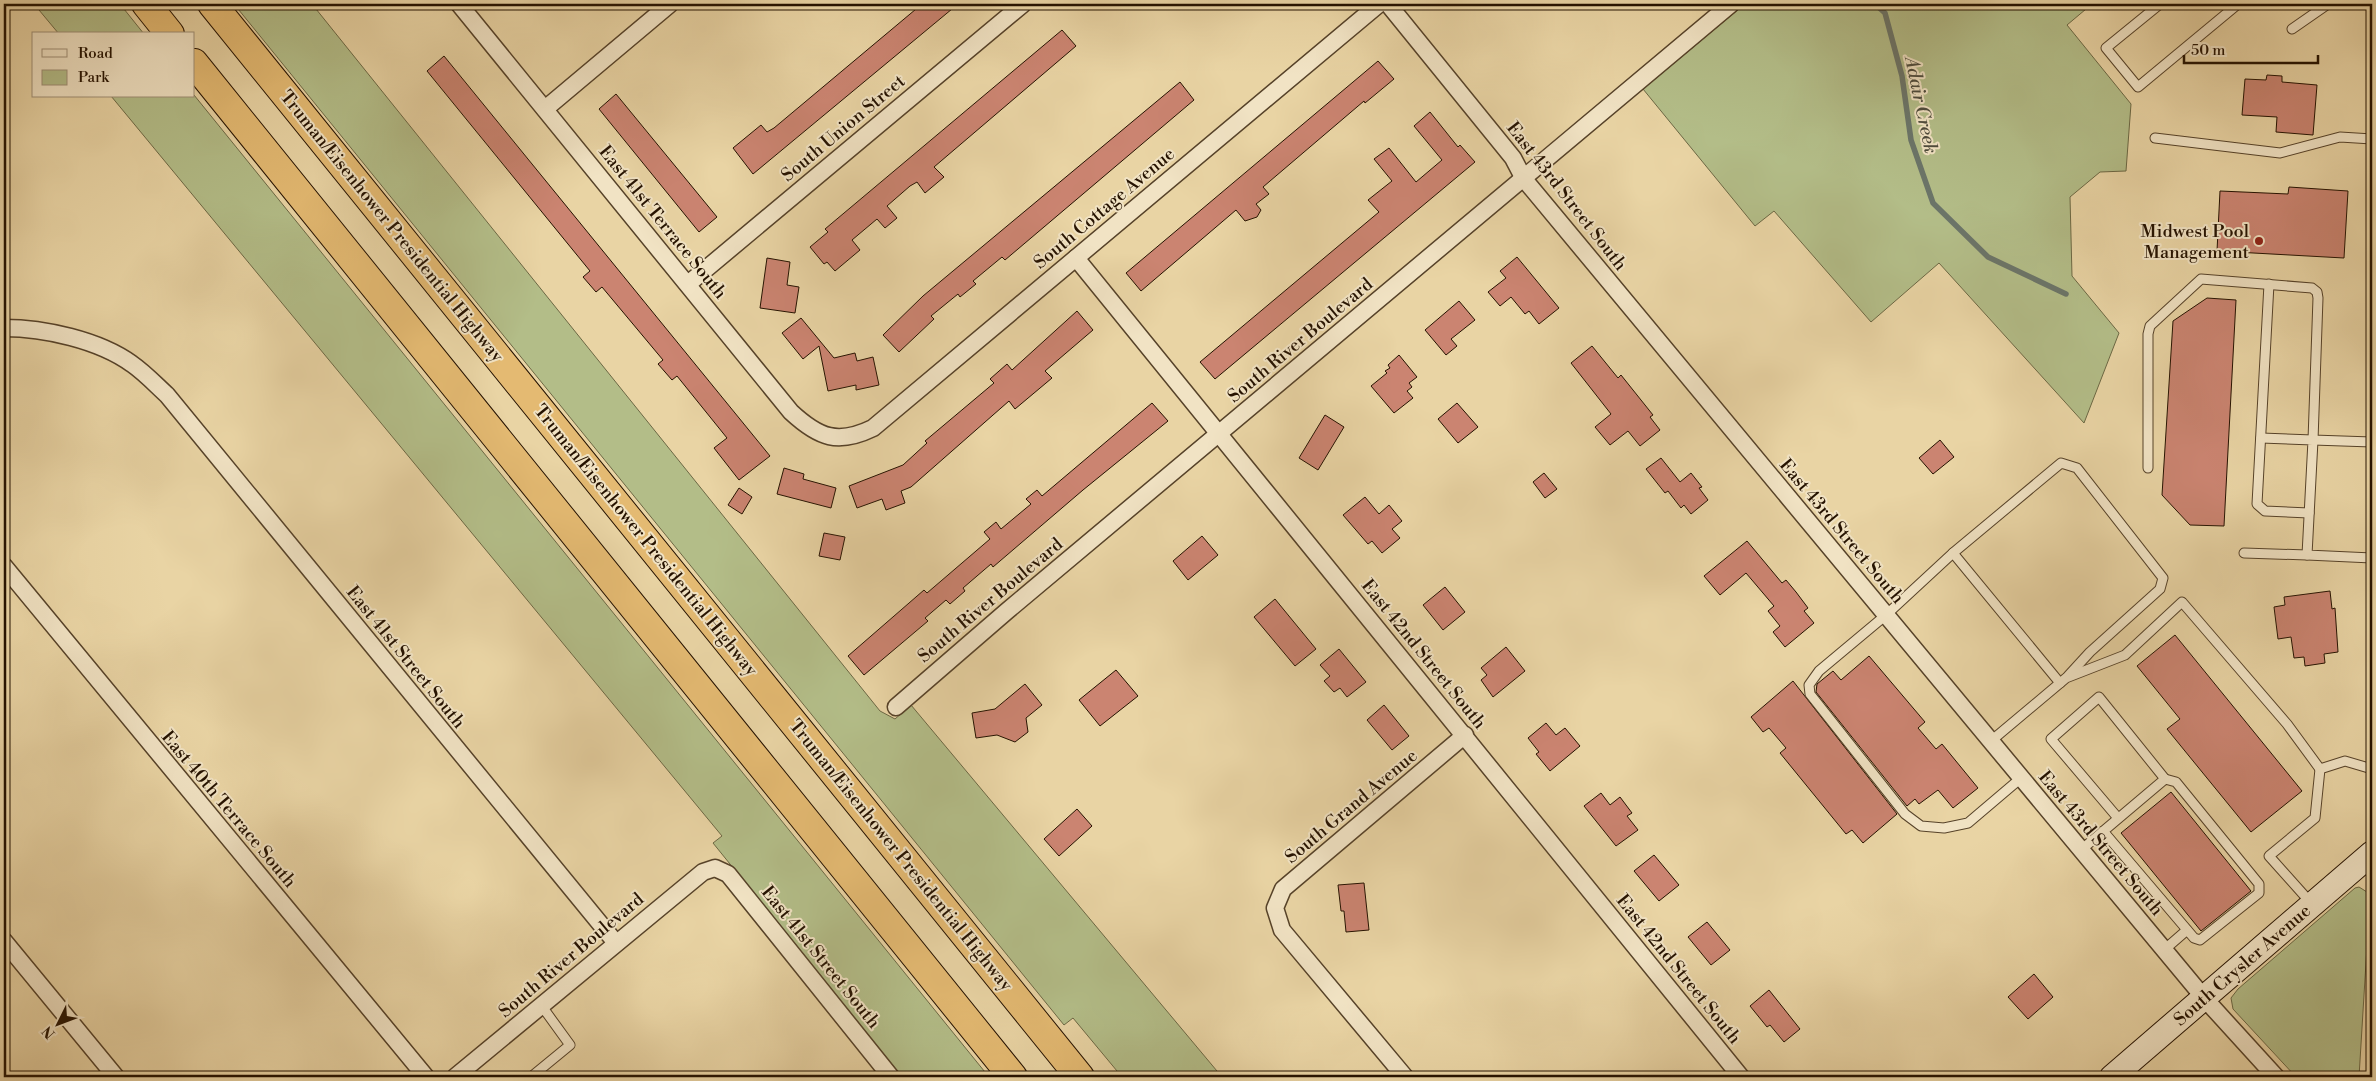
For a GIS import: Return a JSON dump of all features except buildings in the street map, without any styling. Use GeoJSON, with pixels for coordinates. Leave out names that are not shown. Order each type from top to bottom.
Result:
{"type":"FeatureCollection","features":[{"type":"Feature","properties":{"kind":"highway"},"geometry":{"type":"LineString","coordinates":[[146,4],[168,32]]}},
{"type":"Feature","properties":{"kind":"highway","name":"Truman/Eisenhower Presidential Highway"},"geometry":{"type":"LineString","coordinates":[[212,4],[1080,1077]]}},
{"type":"Feature","properties":{"kind":"highway"},"geometry":{"type":"LineString","coordinates":[[195,64],[1013,1077]]}},
{"type":"Feature","properties":{"kind":"main road","name":"South Crysler Avenue"},"geometry":{"type":"LineString","coordinates":[[2112,1077],[2372,853]]}},
{"type":"Feature","properties":{"kind":"street","name":"East 41st Terrace South"},"geometry":{"type":"LineString","coordinates":[[459,4],[791,412],[816,432],[832,437],[852,437]]}},
{"type":"Feature","properties":{"kind":"street"},"geometry":{"type":"LineString","coordinates":[[545,109],[670,4]]}},
{"type":"Feature","properties":{"kind":"street","name":"South Union Street"},"geometry":{"type":"LineString","coordinates":[[688,284],[1023,4]]}},
{"type":"Feature","properties":{"kind":"street","name":"South Cottage Avenue"},"geometry":{"type":"LineString","coordinates":[[852,437],[873,428],[1379,4]]}},
{"type":"Feature","properties":{"kind":"street","name":"East 43rd Street South"},"geometry":{"type":"LineString","coordinates":[[1388,4],[1512,158],[1524,179],[2204,999],[2276,1077]]}},
{"type":"Feature","properties":{"kind":"street","name":"South River Boulevard"},"geometry":{"type":"LineString","coordinates":[[896,707],[1731,4]]}},
{"type":"Feature","properties":{"kind":"street","name":"East 42nd Street South"},"geometry":{"type":"LineString","coordinates":[[1076,258],[1741,1077]]}},
{"type":"Feature","properties":{"kind":"street","name":"East 41st Street South"},"geometry":{"type":"LineString","coordinates":[[4,328],[30,328],[93,344],[132,364],[167,395],[616,943]]}},
{"type":"Feature","properties":{"kind":"street","name":"East 40th Terrace South"},"geometry":{"type":"LineString","coordinates":[[4,566],[426,1077]]}},
{"type":"Feature","properties":{"kind":"street","name":"South Grand Avenue"},"geometry":{"type":"LineString","coordinates":[[1405,1077],[1282,930],[1275,908],[1283,888],[1465,735]]}},
{"type":"Feature","properties":{"kind":"street","name":"South River Boulevard"},"geometry":{"type":"LineString","coordinates":[[455,1077],[703,872],[715,868]]}},
{"type":"Feature","properties":{"kind":"street","name":"East 41st Street South"},"geometry":{"type":"LineString","coordinates":[[715,868],[728,874],[891,1077]]}},
{"type":"Feature","properties":{"kind":"street"},"geometry":{"type":"LineString","coordinates":[[4,941],[116,1077]]}},
{"type":"Feature","properties":{"kind":"lane"},"geometry":{"type":"LineString","coordinates":[[2160,4],[2106,48],[2138,87],[2238,4]]}},
{"type":"Feature","properties":{"kind":"lane"},"geometry":{"type":"LineString","coordinates":[[2292,29],[2328,4]]}},
{"type":"Feature","properties":{"kind":"lane"},"geometry":{"type":"LineString","coordinates":[[2155,138],[2280,153],[2340,137],[2372,139]]}},
{"type":"Feature","properties":{"kind":"lane"},"geometry":{"type":"LineString","coordinates":[[2148,468],[2148,334],[2150,326],[2201,279],[2312,288],[2317,292],[2318,298],[2307,555]]}},
{"type":"Feature","properties":{"kind":"lane"},"geometry":{"type":"LineString","coordinates":[[2269,284],[2259,507],[2265,512],[2309,512]]}},
{"type":"Feature","properties":{"kind":"lane"},"geometry":{"type":"LineString","coordinates":[[2261,438],[2372,442]]}},
{"type":"Feature","properties":{"kind":"lane"},"geometry":{"type":"LineString","coordinates":[[1990,742],[2063,681],[2090,652],[2160,589],[2163,578],[2077,468],[2061,463],[1953,552],[1886,615],[1818,671],[1809,685],[1810,694],[1905,814],[1921,826],[1944,828],[1968,823],[2022,778]]}},
{"type":"Feature","properties":{"kind":"lane"},"geometry":{"type":"LineString","coordinates":[[1953,552],[2063,681]]}},
{"type":"Feature","properties":{"kind":"lane"},"geometry":{"type":"LineString","coordinates":[[2244,553],[2372,558]]}},
{"type":"Feature","properties":{"kind":"lane"},"geometry":{"type":"LineString","coordinates":[[2063,681],[2125,655],[2182,602],[2287,724],[2320,769],[2315,818],[2269,856],[2312,904]]}},
{"type":"Feature","properties":{"kind":"lane"},"geometry":{"type":"LineString","coordinates":[[2104,831],[2194,938],[2200,940],[2259,893],[2259,884],[2176,782],[2166,779],[2099,697],[2051,739],[2118,818]]}},
{"type":"Feature","properties":{"kind":"lane"},"geometry":{"type":"LineString","coordinates":[[2320,769],[2345,761],[2372,769]]}},
{"type":"Feature","properties":{"kind":"lane"},"geometry":{"type":"LineString","coordinates":[[2080,850],[2166,779]]}},
{"type":"Feature","properties":{"kind":"lane"},"geometry":{"type":"LineString","coordinates":[[2164,950],[2187,930]]}},
{"type":"Feature","properties":{"kind":"lane"},"geometry":{"type":"LineString","coordinates":[[531,1077],[570,1045],[542,1004]]}},
{"type":"Feature","properties":{"kind":"green space"},"geometry":{"type":"Polygon","coordinates":[[[34,4],[120,4],[142,32],[57,32],[34,4]]]}},
{"type":"Feature","properties":{"kind":"green space"},"geometry":{"type":"Polygon","coordinates":[[[234,4],[312,4],[880,711],[895,719],[911,705],[1222,1077],[1122,1077],[1073,1018],[1064,1025],[234,4]]]}},
{"type":"Feature","properties":{"kind":"green space"},"geometry":{"type":"Polygon","coordinates":[[[1745,4],[2092,4],[2067,25],[2131,104],[2126,171],[2100,172],[2070,197],[2072,276],[2119,333],[2084,423],[1939,263],[1871,322],[1774,211],[1755,226],[1643,89],[1745,4]]]}},
{"type":"Feature","properties":{"kind":"green space"},"geometry":{"type":"Polygon","coordinates":[[[195,96],[989,1077],[902,1077],[713,843],[722,836],[113,98],[195,98],[195,96]]]}},
{"type":"Feature","properties":{"kind":"green space"},"geometry":{"type":"Polygon","coordinates":[[[2359,887],[2367,892],[2370,897],[2359,1077],[2296,1077],[2233,1009],[2231,998],[2238,989],[2355,888],[2359,887]]]}},
{"type":"Feature","properties":{"kind":"waterway","name":"Adair Creek"},"geometry":{"type":"LineString","coordinates":[[1875,4],[1885,13],[1902,76],[1911,140],[1933,203],[1988,257],[2066,294]]}},
{"type":"Feature","properties":{"kind":"place","name":"Midwest Pool Management"},"geometry":{"type":"Point","coordinates":[2259,241]}}]}
